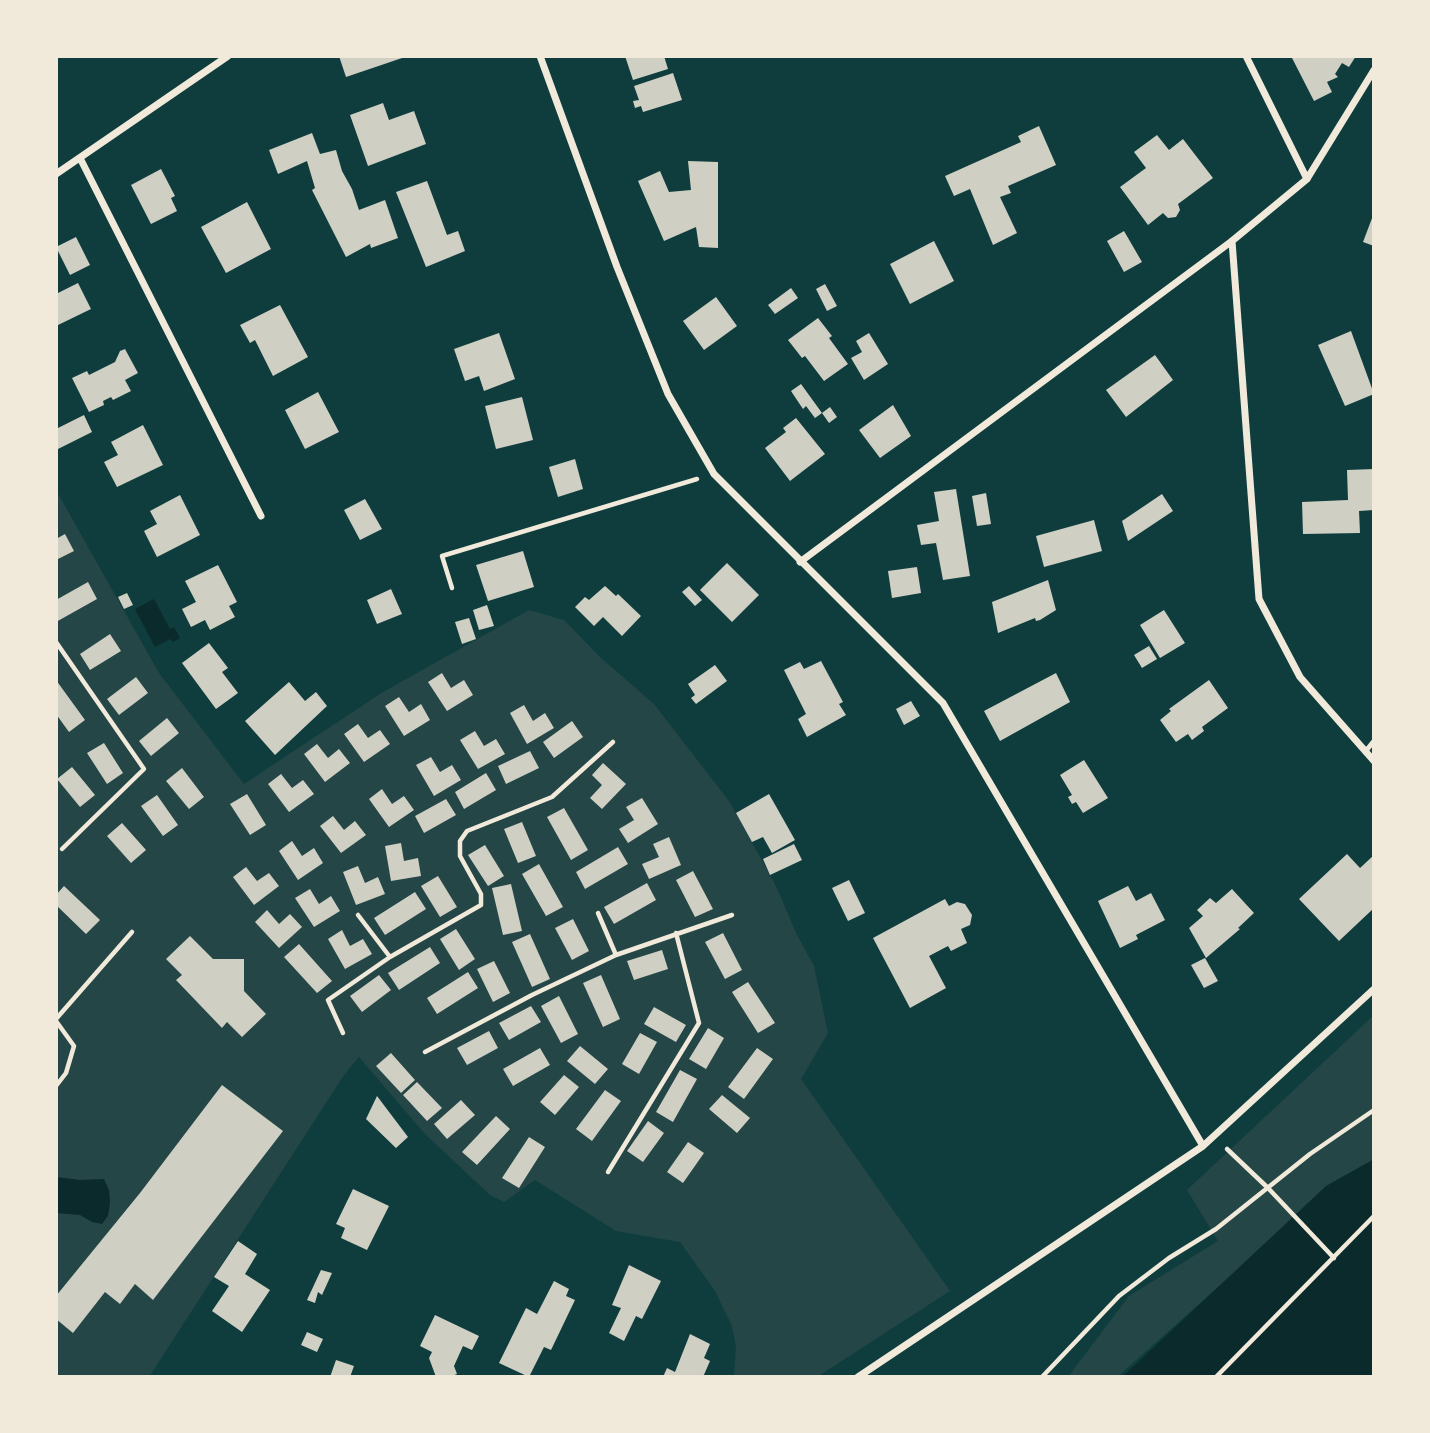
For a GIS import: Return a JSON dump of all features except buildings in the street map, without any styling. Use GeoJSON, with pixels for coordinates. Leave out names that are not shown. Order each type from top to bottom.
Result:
{"type":"FeatureCollection","features":[{"type":"Feature","properties":{"kind":"street"},"geometry":{"type":"LineString","coordinates":[[56,174],[228,56]]}},
{"type":"Feature","properties":{"kind":"street"},"geometry":{"type":"LineString","coordinates":[[540,56],[617,267],[668,394],[714,474],[943,703],[1203,1146]]}},
{"type":"Feature","properties":{"kind":"street"},"geometry":{"type":"LineString","coordinates":[[1246,56],[1307,179]]}},
{"type":"Feature","properties":{"kind":"street"},"geometry":{"type":"LineString","coordinates":[[800,562],[1232,241],[1307,179],[1374,69]]}},
{"type":"Feature","properties":{"kind":"street"},"geometry":{"type":"LineString","coordinates":[[80,158],[261,516]]}},
{"type":"Feature","properties":{"kind":"street"},"geometry":{"type":"LineString","coordinates":[[1232,241],[1259,599],[1300,677],[1374,761]]}},
{"type":"Feature","properties":{"kind":"street"},"geometry":{"type":"LineString","coordinates":[[858,1377],[1203,1146],[1374,989]]}},
{"type":"Feature","properties":{"kind":"lane"},"geometry":{"type":"LineString","coordinates":[[1366,752],[1374,741]]}},
{"type":"Feature","properties":{"kind":"path"},"geometry":{"type":"LineString","coordinates":[[452,588],[442,556],[714,474]]}},
{"type":"Feature","properties":{"kind":"path"},"geometry":{"type":"LineString","coordinates":[[56,642],[144,769],[62,849]]}},
{"type":"Feature","properties":{"kind":"path"},"geometry":{"type":"LineString","coordinates":[[343,1033],[328,1000],[390,957],[481,905],[481,894],[460,856],[460,841],[467,831],[552,797],[613,741]]}},
{"type":"Feature","properties":{"kind":"path"},"geometry":{"type":"LineString","coordinates":[[597,913],[616,955]]}},
{"type":"Feature","properties":{"kind":"path"},"geometry":{"type":"LineString","coordinates":[[358,915],[390,957]]}},
{"type":"Feature","properties":{"kind":"path"},"geometry":{"type":"LineString","coordinates":[[425,1052],[532,995],[616,955],[732,915]]}},
{"type":"Feature","properties":{"kind":"path"},"geometry":{"type":"LineString","coordinates":[[56,1086],[66,1073],[74,1046],[56,1020],[132,932]]}},
{"type":"Feature","properties":{"kind":"path"},"geometry":{"type":"LineString","coordinates":[[608,1172],[699,1023],[676,933]]}},
{"type":"Feature","properties":{"kind":"path"},"geometry":{"type":"LineString","coordinates":[[1042,1377],[1119,1296],[1169,1258],[1216,1228],[1310,1154],[1374,1110]]}},
{"type":"Feature","properties":{"kind":"path"},"geometry":{"type":"LineString","coordinates":[[1214,1136],[1334,1258]]}},
{"type":"Feature","properties":{"kind":"path"},"geometry":{"type":"LineString","coordinates":[[1216,1377],[1374,1216]]}},
{"type":"Feature","properties":{"kind":"shaded area"},"geometry":{"type":"Polygon","coordinates":[[[56,490],[159,673],[244,784],[383,692],[529,610],[564,620],[601,658],[654,704],[729,801],[776,886],[796,933],[814,966],[828,1033],[801,1079],[950,1291],[817,1377],[734,1377],[736,1347],[732,1326],[715,1291],[680,1242],[616,1231],[535,1180],[504,1202],[490,1195],[425,1134],[359,1057],[344,1075],[149,1377],[56,1377],[56,490]]]}},
{"type":"Feature","properties":{"kind":"shaded area"},"geometry":{"type":"Polygon","coordinates":[[[154,599],[170,629],[174,627],[180,638],[173,642],[170,639],[155,647],[135,609],[154,599]]]}},
{"type":"Feature","properties":{"kind":"shaded area"},"geometry":{"type":"Polygon","coordinates":[[[1374,1015],[1374,1164],[1246,1262],[1117,1377],[1068,1377],[1129,1296],[1218,1241],[1187,1190],[1374,1015]]]}},
{"type":"Feature","properties":{"kind":"shaded area"},"geometry":{"type":"Polygon","coordinates":[[[1374,1159],[1374,1377],[1122,1377],[1326,1186],[1374,1159]]]}},
{"type":"Feature","properties":{"kind":"shaded area"},"geometry":{"type":"Polygon","coordinates":[[[56,1177],[104,1179],[109,1190],[110,1203],[108,1216],[102,1224],[80,1215],[56,1213],[56,1177]]]}}]}
